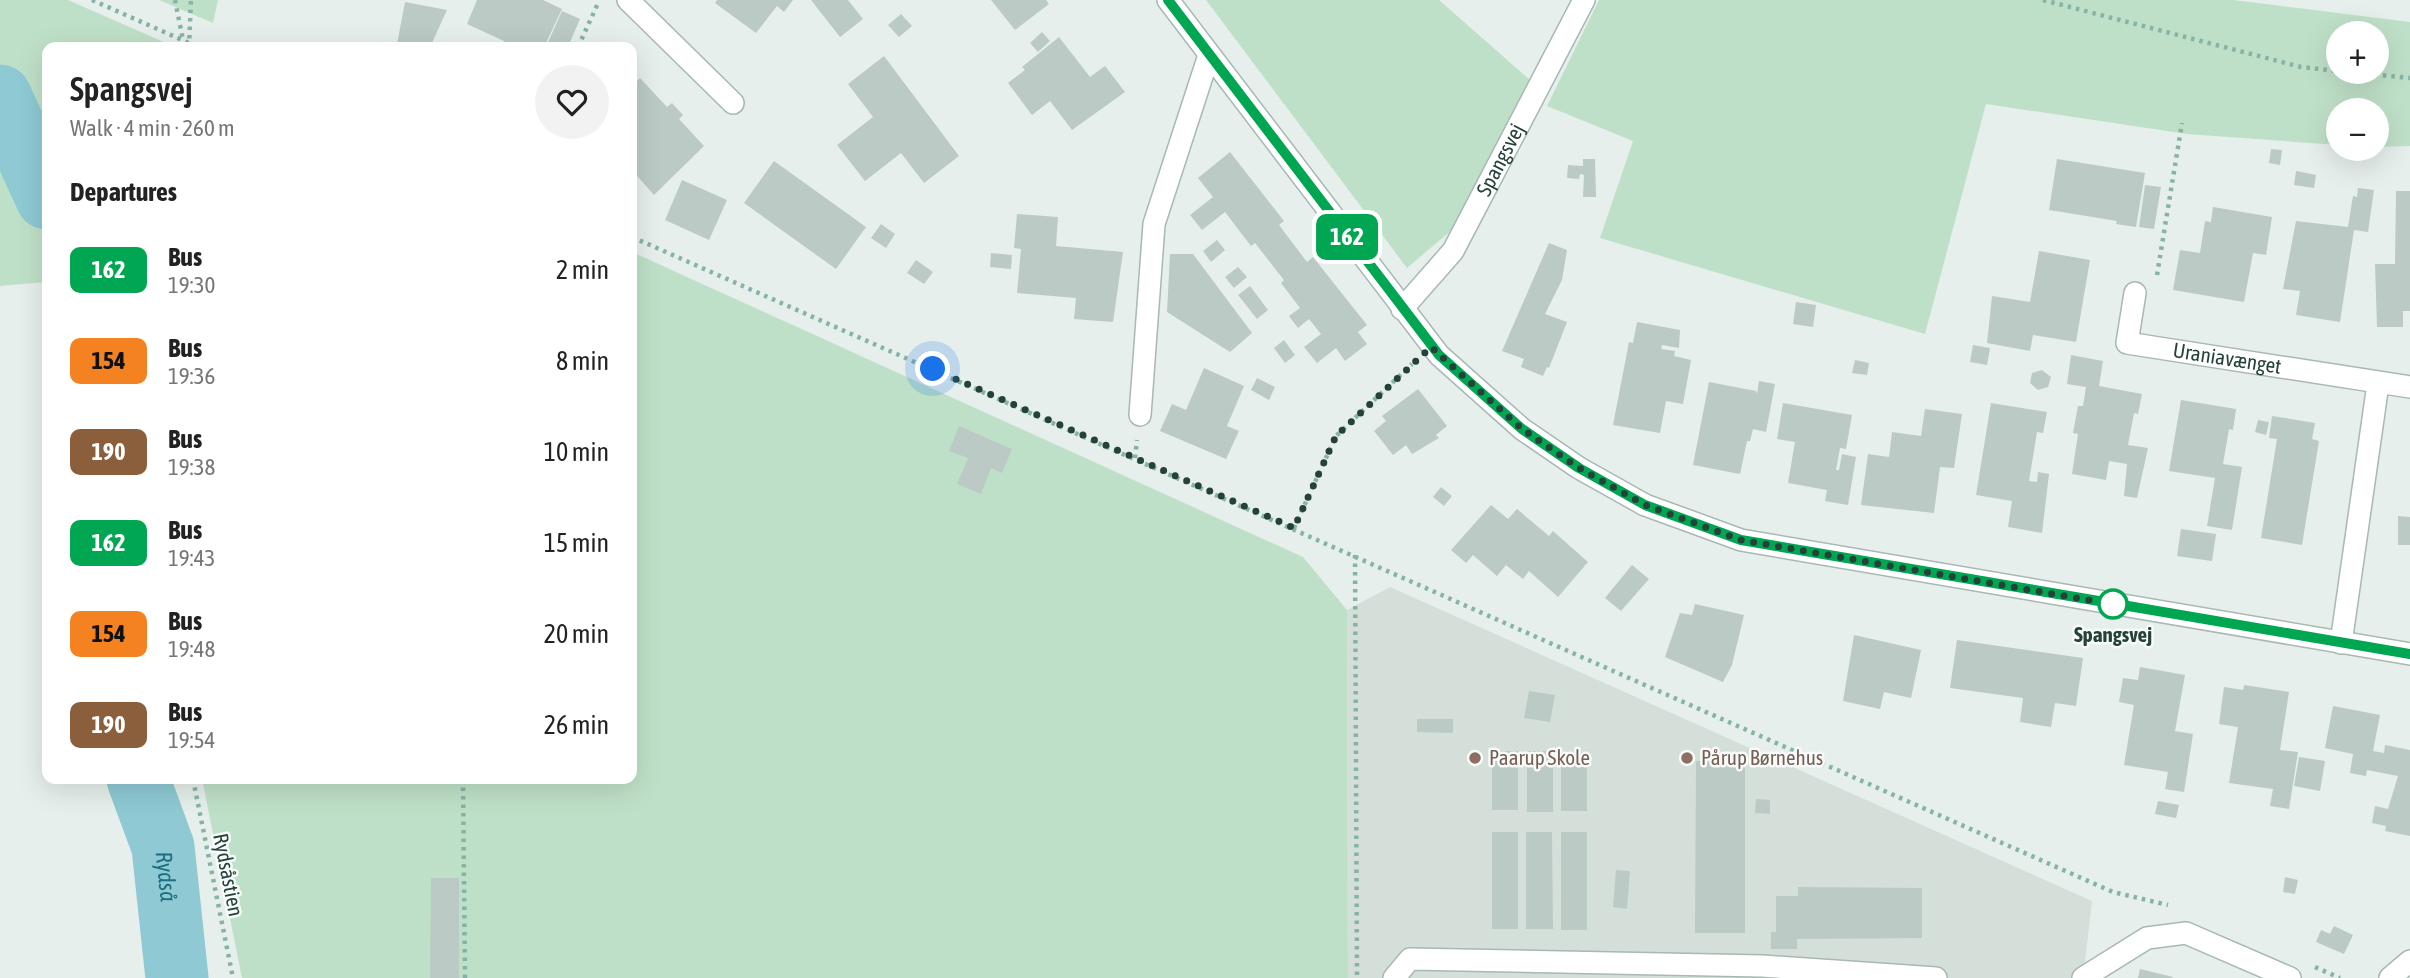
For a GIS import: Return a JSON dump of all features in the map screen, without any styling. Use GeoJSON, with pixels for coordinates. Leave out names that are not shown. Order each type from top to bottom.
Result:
{"type":"FeatureCollection","features":[{"type":"Feature","properties":{"kind":"street"},"geometry":{"type":"LineString","coordinates":[[628,0],[733,103]]}},
{"type":"Feature","properties":{"kind":"street"},"geometry":{"type":"LineString","coordinates":[[1168,0],[1431,347],[1522,429],[1579,468],[1645,505],[1741,540],[2410,654]]}},
{"type":"Feature","properties":{"kind":"street","name":"Spangsvej"},"geometry":{"type":"LineString","coordinates":[[1402,309],[1453,251],[1584,0]]}},
{"type":"Feature","properties":{"kind":"street"},"geometry":{"type":"LineString","coordinates":[[1140,415],[1154,224],[1209,55]]}},
{"type":"Feature","properties":{"kind":"street","name":"Uraniavænget"},"geometry":{"type":"LineString","coordinates":[[2135,293],[2127,343],[2410,387]]}},
{"type":"Feature","properties":{"kind":"street"},"geometry":{"type":"LineString","coordinates":[[2341,643],[2378,384]]}},
{"type":"Feature","properties":{"kind":"street"},"geometry":{"type":"LineString","coordinates":[[2083,978],[2147,938],[2186,933],[2290,978]]}},
{"type":"Feature","properties":{"kind":"street"},"geometry":{"type":"LineString","coordinates":[[1394,978],[1410,959],[1936,978]]}},
{"type":"Feature","properties":{"kind":"street"},"geometry":{"type":"LineString","coordinates":[[2390,978],[2410,961]]}},
{"type":"Feature","properties":{"kind":"path"},"geometry":{"type":"LineString","coordinates":[[92,0],[183,42]]}},
{"type":"Feature","properties":{"kind":"path"},"geometry":{"type":"LineString","coordinates":[[175,0],[186,42]]}},
{"type":"Feature","properties":{"kind":"path"},"geometry":{"type":"LineString","coordinates":[[187,42],[191,0]]}},
{"type":"Feature","properties":{"kind":"path"},"geometry":{"type":"LineString","coordinates":[[580,42],[599,0]]}},
{"type":"Feature","properties":{"kind":"path"},"geometry":{"type":"LineString","coordinates":[[2043,0],[2301,67],[2326,70]]}},
{"type":"Feature","properties":{"kind":"path"},"geometry":{"type":"LineString","coordinates":[[2389,76],[2410,78]]}},
{"type":"Feature","properties":{"kind":"path"},"geometry":{"type":"LineString","coordinates":[[2135,293],[2159,273],[2182,123]]}},
{"type":"Feature","properties":{"kind":"path"},"geometry":{"type":"LineString","coordinates":[[637,239],[2113,892]]}},
{"type":"Feature","properties":{"kind":"path"},"geometry":{"type":"LineString","coordinates":[[1294,528],[1336,436],[1431,347]]}},
{"type":"Feature","properties":{"kind":"path"},"geometry":{"type":"LineString","coordinates":[[1355,555],[1357,978]]}},
{"type":"Feature","properties":{"kind":"path","name":"Rydsåstien"},"geometry":{"type":"LineString","coordinates":[[194,784],[233,978]]}},
{"type":"Feature","properties":{"kind":"path"},"geometry":{"type":"LineString","coordinates":[[463,784],[465,978]]}},
{"type":"Feature","properties":{"kind":"shaded area","name":"Paarup Skole"},"geometry":{"type":"Polygon","coordinates":[[[1390,587],[2092,901],[2083,978],[1348,978],[1347,610],[1390,587]]]}},
{"type":"Feature","properties":{"kind":"green space"},"geometry":{"type":"Polygon","coordinates":[[[0,0],[68,0],[164,42],[42,42],[42,282],[0,286],[0,0]]]}},
{"type":"Feature","properties":{"kind":"green space"},"geometry":{"type":"Polygon","coordinates":[[[159,0],[218,0],[213,23],[159,0]]]}},
{"type":"Feature","properties":{"kind":"green space"},"geometry":{"type":"Polygon","coordinates":[[[1206,0],[1439,0],[1530,80],[1460,223],[1407,268],[1206,0]]]}},
{"type":"Feature","properties":{"kind":"green space"},"geometry":{"type":"Polygon","coordinates":[[[1599,0],[2233,0],[2410,22],[2410,146],[2389,147],[2389,98],[2326,98],[2326,144],[2187,134],[1986,104],[1925,334],[1600,238],[1633,141],[1547,106],[1599,0]]]}},
{"type":"Feature","properties":{"kind":"green space"},"geometry":{"type":"Polygon","coordinates":[[[637,254],[1303,557],[1347,610],[1348,978],[242,978],[203,784],[637,784],[637,254]]]}},
{"type":"Feature","properties":{"kind":"building"},"geometry":{"type":"Polygon","coordinates":[[[477,0],[543,0],[562,9],[546,42],[504,42],[467,24],[477,0]]]}},
{"type":"Feature","properties":{"kind":"building"},"geometry":{"type":"Polygon","coordinates":[[[717,0],[793,0],[784,12],[777,6],[756,33],[715,3],[717,0]]]}},
{"type":"Feature","properties":{"kind":"building"},"geometry":{"type":"Polygon","coordinates":[[[811,0],[848,0],[863,19],[840,37],[811,0]]]}},
{"type":"Feature","properties":{"kind":"building"},"geometry":{"type":"Polygon","coordinates":[[[991,0],[1046,0],[1049,4],[1015,30],[991,0]]]}},
{"type":"Feature","properties":{"kind":"building"},"geometry":{"type":"Polygon","coordinates":[[[405,2],[447,10],[432,42],[397,42],[405,2]]]}},
{"type":"Feature","properties":{"kind":"building"},"geometry":{"type":"Polygon","coordinates":[[[562,11],[580,19],[570,42],[548,42],[562,11]]]}},
{"type":"Feature","properties":{"kind":"building"},"geometry":{"type":"Polygon","coordinates":[[[901,14],[912,26],[899,37],[888,25],[901,14]]]}},
{"type":"Feature","properties":{"kind":"building"},"geometry":{"type":"Polygon","coordinates":[[[1042,32],[1050,41],[1038,52],[1030,43],[1042,32]]]}},
{"type":"Feature","properties":{"kind":"building"},"geometry":{"type":"Polygon","coordinates":[[[1059,37],[1090,77],[1105,66],[1125,92],[1072,130],[1050,101],[1032,115],[1008,83],[1025,70],[1022,67],[1059,37]]]}},
{"type":"Feature","properties":{"kind":"building"},"geometry":{"type":"Polygon","coordinates":[[[884,56],[959,156],[924,183],[901,153],[865,181],[837,145],[873,117],[848,84],[884,56]]]}},
{"type":"Feature","properties":{"kind":"building"},"geometry":{"type":"Polygon","coordinates":[[[640,78],[667,107],[672,103],[683,115],[679,119],[704,146],[654,195],[637,176],[637,81],[640,78]]]}},
{"type":"Feature","properties":{"kind":"building"},"geometry":{"type":"Polygon","coordinates":[[[2271,149],[2282,150],[2280,165],[2269,163],[2271,149]]]}},
{"type":"Feature","properties":{"kind":"building"},"geometry":{"type":"Polygon","coordinates":[[[1230,152],[1284,221],[1279,225],[1307,262],[1313,257],[1367,325],[1358,332],[1367,344],[1345,361],[1336,348],[1317,363],[1304,347],[1321,334],[1309,319],[1298,328],[1289,316],[1300,308],[1281,283],[1284,280],[1255,243],[1251,246],[1225,212],[1202,230],[1190,215],[1213,197],[1198,178],[1230,152]]]}},
{"type":"Feature","properties":{"kind":"building"},"geometry":{"type":"Polygon","coordinates":[[[1583,159],[1595,159],[1596,197],[1583,197],[1584,175],[1580,174],[1579,179],[1567,178],[1568,165],[1583,166],[1583,159]]]}},
{"type":"Feature","properties":{"kind":"building"},"geometry":{"type":"Polygon","coordinates":[[[2057,159],[2145,173],[2136,227],[2116,224],[2117,221],[2049,210],[2057,159]]]}},
{"type":"Feature","properties":{"kind":"building"},"geometry":{"type":"Polygon","coordinates":[[[774,161],[866,227],[836,269],[744,203],[774,161]]]}},
{"type":"Feature","properties":{"kind":"building"},"geometry":{"type":"Polygon","coordinates":[[[2296,171],[2316,175],[2314,188],[2294,185],[2296,171]]]}},
{"type":"Feature","properties":{"kind":"building"},"geometry":{"type":"Polygon","coordinates":[[[682,180],[727,200],[709,240],[665,220],[682,180]]]}},
{"type":"Feature","properties":{"kind":"building"},"geometry":{"type":"Polygon","coordinates":[[[2145,185],[2161,187],[2154,229],[2139,227],[2145,185]]]}},
{"type":"Feature","properties":{"kind":"building"},"geometry":{"type":"Polygon","coordinates":[[[2358,188],[2374,190],[2368,232],[2354,230],[2340,322],[2296,315],[2300,291],[2283,289],[2296,221],[2348,227],[2353,196],[2357,197],[2358,188]]]}},
{"type":"Feature","properties":{"kind":"building"},"geometry":{"type":"Polygon","coordinates":[[[2396,191],[2410,191],[2410,311],[2403,311],[2403,327],[2377,327],[2375,264],[2395,264],[2396,191]]]}},
{"type":"Feature","properties":{"kind":"building"},"geometry":{"type":"Polygon","coordinates":[[[2213,207],[2272,217],[2266,255],[2253,253],[2244,302],[2173,290],[2180,250],[2200,253],[2205,221],[2211,222],[2213,207]]]}},
{"type":"Feature","properties":{"kind":"building"},"geometry":{"type":"Polygon","coordinates":[[[1017,214],[1058,217],[1056,246],[1123,252],[1113,322],[1074,319],[1076,298],[1017,293],[1021,249],[1014,248],[1017,214]]]}},
{"type":"Feature","properties":{"kind":"building"},"geometry":{"type":"Polygon","coordinates":[[[881,224],[895,234],[886,248],[871,238],[881,224]]]}},
{"type":"Feature","properties":{"kind":"building"},"geometry":{"type":"Polygon","coordinates":[[[1217,240],[1225,250],[1211,262],[1203,251],[1217,240]]]}},
{"type":"Feature","properties":{"kind":"building"},"geometry":{"type":"Polygon","coordinates":[[[1549,243],[1567,250],[1562,280],[1545,314],[1567,322],[1549,368],[1547,367],[1543,376],[1521,367],[1524,359],[1502,351],[1549,243]]]}},
{"type":"Feature","properties":{"kind":"building"},"geometry":{"type":"Polygon","coordinates":[[[2039,251],[2090,260],[2076,342],[2033,335],[2030,351],[1987,343],[1992,296],[2030,302],[2039,251]]]}},
{"type":"Feature","properties":{"kind":"building"},"geometry":{"type":"Polygon","coordinates":[[[991,253],[1012,255],[1011,269],[990,267],[991,253]]]}},
{"type":"Feature","properties":{"kind":"building"},"geometry":{"type":"Polygon","coordinates":[[[1170,254],[1193,254],[1252,333],[1230,352],[1167,312],[1170,254]]]}},
{"type":"Feature","properties":{"kind":"building"},"geometry":{"type":"Polygon","coordinates":[[[916,260],[933,272],[924,284],[907,273],[916,260]]]}},
{"type":"Feature","properties":{"kind":"building"},"geometry":{"type":"Polygon","coordinates":[[[1238,267],[1247,277],[1234,288],[1225,277],[1238,267]]]}},
{"type":"Feature","properties":{"kind":"building"},"geometry":{"type":"Polygon","coordinates":[[[1250,286],[1268,310],[1257,319],[1238,295],[1250,286]]]}},
{"type":"Feature","properties":{"kind":"building"},"geometry":{"type":"Polygon","coordinates":[[[1796,302],[1816,305],[1813,327],[1793,324],[1796,302]]]}},
{"type":"Feature","properties":{"kind":"building"},"geometry":{"type":"Polygon","coordinates":[[[1637,322],[1680,330],[1679,348],[1662,345],[1661,349],[1675,351],[1674,356],[1691,360],[1683,404],[1666,401],[1660,433],[1613,425],[1629,342],[1633,343],[1637,322]]]}},
{"type":"Feature","properties":{"kind":"building"},"geometry":{"type":"Polygon","coordinates":[[[1284,340],[1295,355],[1285,363],[1274,348],[1284,340]]]}},
{"type":"Feature","properties":{"kind":"building"},"geometry":{"type":"Polygon","coordinates":[[[1973,345],[1990,348],[1987,365],[1970,362],[1973,345]]]}},
{"type":"Feature","properties":{"kind":"building"},"geometry":{"type":"Polygon","coordinates":[[[2071,355],[2103,361],[2099,386],[2142,394],[2138,414],[2134,413],[2128,445],[2148,448],[2137,498],[2124,496],[2127,464],[2109,461],[2106,480],[2072,474],[2078,434],[2073,433],[2078,406],[2083,406],[2086,387],[2067,384],[2071,355]]]}},
{"type":"Feature","properties":{"kind":"building"},"geometry":{"type":"Polygon","coordinates":[[[1855,360],[1869,363],[1867,375],[1852,373],[1855,360]]]}},
{"type":"Feature","properties":{"kind":"building"},"geometry":{"type":"Polygon","coordinates":[[[1204,368],[1244,386],[1227,426],[1239,431],[1226,459],[1160,431],[1172,404],[1186,410],[1204,368]]]}},
{"type":"Feature","properties":{"kind":"building"},"geometry":{"type":"Polygon","coordinates":[[[2042,370],[2051,377],[2048,387],[2038,390],[2030,383],[2032,373],[2042,370]]]}},
{"type":"Feature","properties":{"kind":"building"},"geometry":{"type":"Polygon","coordinates":[[[1257,378],[1275,387],[1269,400],[1251,390],[1257,378]]]}},
{"type":"Feature","properties":{"kind":"building"},"geometry":{"type":"Polygon","coordinates":[[[1759,381],[1775,384],[1766,432],[1753,429],[1750,441],[1747,441],[1740,474],[1693,465],[1709,382],[1756,391],[1757,394],[1759,381]]]}},
{"type":"Feature","properties":{"kind":"building"},"geometry":{"type":"Polygon","coordinates":[[[1418,389],[1447,426],[1436,435],[1439,438],[1412,454],[1406,445],[1393,455],[1374,431],[1386,421],[1382,416],[1418,389]]]}},
{"type":"Feature","properties":{"kind":"building"},"geometry":{"type":"Polygon","coordinates":[[[2181,400],[2236,409],[2233,430],[2229,429],[2223,464],[2242,467],[2232,530],[2207,526],[2215,478],[2169,471],[2181,400]]]}},
{"type":"Feature","properties":{"kind":"building"},"geometry":{"type":"Polygon","coordinates":[[[1783,403],[1852,415],[1846,449],[1840,448],[1836,470],[1839,470],[1842,454],[1856,457],[1848,505],[1825,501],[1827,490],[1788,483],[1795,442],[1777,439],[1783,403]]]}},
{"type":"Feature","properties":{"kind":"building"},"geometry":{"type":"Polygon","coordinates":[[[1991,403],[2047,412],[2043,433],[2037,432],[2029,481],[2037,482],[2038,472],[2049,474],[2042,533],[2008,527],[2012,501],[1976,495],[1991,403]]]}},
{"type":"Feature","properties":{"kind":"building"},"geometry":{"type":"Polygon","coordinates":[[[1925,409],[1962,414],[1954,468],[1940,467],[1934,513],[1861,505],[1868,454],[1889,457],[1892,432],[1921,436],[1925,409]]]}},
{"type":"Feature","properties":{"kind":"building"},"geometry":{"type":"Polygon","coordinates":[[[2272,416],[2315,423],[2312,439],[2319,441],[2302,545],[2261,538],[2277,439],[2269,438],[2272,416]]]}},
{"type":"Feature","properties":{"kind":"building"},"geometry":{"type":"Polygon","coordinates":[[[2258,420],[2269,422],[2266,435],[2255,432],[2258,420]]]}},
{"type":"Feature","properties":{"kind":"building"},"geometry":{"type":"Polygon","coordinates":[[[959,426],[1012,449],[1002,473],[991,468],[981,494],[957,484],[968,458],[949,451],[959,426]]]}},
{"type":"Feature","properties":{"kind":"building"},"geometry":{"type":"Polygon","coordinates":[[[1441,487],[1452,496],[1444,506],[1433,497],[1441,487]]]}},
{"type":"Feature","properties":{"kind":"building"},"geometry":{"type":"Polygon","coordinates":[[[1491,505],[1508,519],[1517,509],[1549,536],[1553,531],[1588,562],[1558,597],[1529,571],[1523,579],[1506,565],[1497,576],[1473,555],[1466,563],[1451,550],[1491,505]]]}},
{"type":"Feature","properties":{"kind":"building"},"geometry":{"type":"Polygon","coordinates":[[[2398,516],[2410,517],[2410,545],[2398,545],[2398,516]]]}},
{"type":"Feature","properties":{"kind":"building"},"geometry":{"type":"Polygon","coordinates":[[[2181,529],[2216,534],[2212,561],[2177,556],[2181,529]]]}},
{"type":"Feature","properties":{"kind":"building"},"geometry":{"type":"Polygon","coordinates":[[[1632,565],[1649,579],[1621,611],[1605,598],[1632,565]]]}},
{"type":"Feature","properties":{"kind":"building"},"geometry":{"type":"Polygon","coordinates":[[[1695,604],[1744,615],[1732,665],[1723,682],[1665,657],[1680,613],[1692,615],[1695,604]]]}},
{"type":"Feature","properties":{"kind":"building"},"geometry":{"type":"Polygon","coordinates":[[[1854,635],[1921,650],[1911,698],[1884,692],[1880,709],[1843,701],[1854,635]]]}},
{"type":"Feature","properties":{"kind":"building"},"geometry":{"type":"Polygon","coordinates":[[[1957,640],[2083,658],[2076,706],[2055,703],[2051,727],[2020,722],[2023,698],[1950,688],[1957,640]]]}},
{"type":"Feature","properties":{"kind":"building"},"geometry":{"type":"Polygon","coordinates":[[[2140,667],[2185,675],[2175,731],[2193,734],[2184,792],[2165,789],[2168,772],[2124,765],[2134,705],[2119,702],[2123,678],[2138,680],[2140,667]]]}},
{"type":"Feature","properties":{"kind":"building"},"geometry":{"type":"Polygon","coordinates":[[[2244,685],[2289,692],[2280,750],[2298,752],[2289,809],[2270,806],[2273,789],[2229,783],[2238,727],[2219,724],[2224,687],[2243,690],[2244,685]]]}},
{"type":"Feature","properties":{"kind":"building"},"geometry":{"type":"Polygon","coordinates":[[[1529,691],[1555,695],[1550,722],[1524,718],[1529,691]]]}},
{"type":"Feature","properties":{"kind":"building"},"geometry":{"type":"Polygon","coordinates":[[[2333,706],[2380,715],[2373,751],[2384,753],[2385,745],[2410,750],[2410,836],[2385,831],[2386,826],[2372,823],[2375,806],[2388,809],[2398,776],[2367,770],[2366,776],[2350,773],[2353,754],[2325,748],[2333,706]]]}},
{"type":"Feature","properties":{"kind":"building"},"geometry":{"type":"Polygon","coordinates":[[[1417,719],[1453,719],[1453,733],[1417,732],[1417,719]]]}},
{"type":"Feature","properties":{"kind":"building"},"geometry":{"type":"Polygon","coordinates":[[[1492,751],[1518,751],[1518,810],[1492,810],[1492,751]]]}},
{"type":"Feature","properties":{"kind":"building"},"geometry":{"type":"Polygon","coordinates":[[[1527,751],[1553,751],[1553,812],[1527,812],[1527,751]]]}},
{"type":"Feature","properties":{"kind":"building"},"geometry":{"type":"Polygon","coordinates":[[[1561,752],[1587,752],[1587,811],[1561,811],[1561,752]]]}},
{"type":"Feature","properties":{"kind":"building"},"geometry":{"type":"Polygon","coordinates":[[[2299,757],[2325,761],[2320,791],[2294,786],[2299,757]]]}},
{"type":"Feature","properties":{"kind":"building"},"geometry":{"type":"Polygon","coordinates":[[[1696,761],[1745,762],[1745,933],[1695,933],[1696,761]]]}},
{"type":"Feature","properties":{"kind":"building"},"geometry":{"type":"Polygon","coordinates":[[[1756,799],[1770,800],[1770,814],[1755,813],[1756,799]]]}},
{"type":"Feature","properties":{"kind":"building"},"geometry":{"type":"Polygon","coordinates":[[[2158,801],[2179,805],[2176,818],[2155,814],[2158,801]]]}},
{"type":"Feature","properties":{"kind":"building"},"geometry":{"type":"Polygon","coordinates":[[[1492,832],[1518,832],[1518,929],[1492,929],[1492,832]]]}},
{"type":"Feature","properties":{"kind":"building"},"geometry":{"type":"Polygon","coordinates":[[[1526,832],[1552,832],[1553,929],[1526,929],[1526,832]]]}},
{"type":"Feature","properties":{"kind":"building"},"geometry":{"type":"Polygon","coordinates":[[[1561,832],[1587,832],[1587,930],[1561,930],[1561,832]]]}},
{"type":"Feature","properties":{"kind":"building"},"geometry":{"type":"Polygon","coordinates":[[[1616,870],[1630,871],[1627,909],[1613,907],[1616,870]]]}},
{"type":"Feature","properties":{"kind":"building"},"geometry":{"type":"Polygon","coordinates":[[[2285,877],[2298,880],[2295,894],[2283,892],[2285,877]]]}},
{"type":"Feature","properties":{"kind":"building"},"geometry":{"type":"Polygon","coordinates":[[[431,878],[459,878],[459,978],[430,978],[431,878]]]}},
{"type":"Feature","properties":{"kind":"building"},"geometry":{"type":"Polygon","coordinates":[[[1798,887],[1922,888],[1922,938],[1797,939],[1797,949],[1771,949],[1771,932],[1776,932],[1776,896],[1798,896],[1798,887]]]}},
{"type":"Feature","properties":{"kind":"building"},"geometry":{"type":"Polygon","coordinates":[[[2334,926],[2353,935],[2344,954],[2316,942],[2321,930],[2330,934],[2334,926]]]}},
{"type":"Feature","properties":{"kind":"building"},"geometry":{"type":"Polygon","coordinates":[[[2140,969],[2173,977],[2138,978],[2140,969]]]}},
{"type":"Feature","properties":{"kind":"waterway","name":"Rydså"},"geometry":{"type":"LineString","coordinates":[[0,96],[42,187]]}},
{"type":"Feature","properties":{"kind":"waterway","name":"Rydså"},"geometry":{"type":"LineString","coordinates":[[140,784],[163,847],[177,978]]}},
{"type":"Feature","properties":{"kind":"bus line","name":"162"},"geometry":{"type":"LineString","coordinates":[[1168,0],[1431,347],[1522,429],[1579,468],[1645,505],[1741,540],[2410,654]]}},
{"type":"Feature","properties":{"kind":"place","name":"Spangsvej"},"geometry":{"type":"Point","coordinates":[2113,604]}},
{"type":"Feature","properties":{"kind":"place","name":"Paarup Skole"},"geometry":{"type":"Point","coordinates":[1475,758]}},
{"type":"Feature","properties":{"kind":"place","name":"Pårup Børnehus"},"geometry":{"type":"Point","coordinates":[1687,758]}},
{"type":"Feature","properties":{"kind":"route"},"geometry":{"type":"LineString","coordinates":[[933,369],[1294,528],[1336,436],[1431,347],[1522,429],[1579,468],[1645,505],[1741,540],[2123,606],[2113,604]]}}]}
